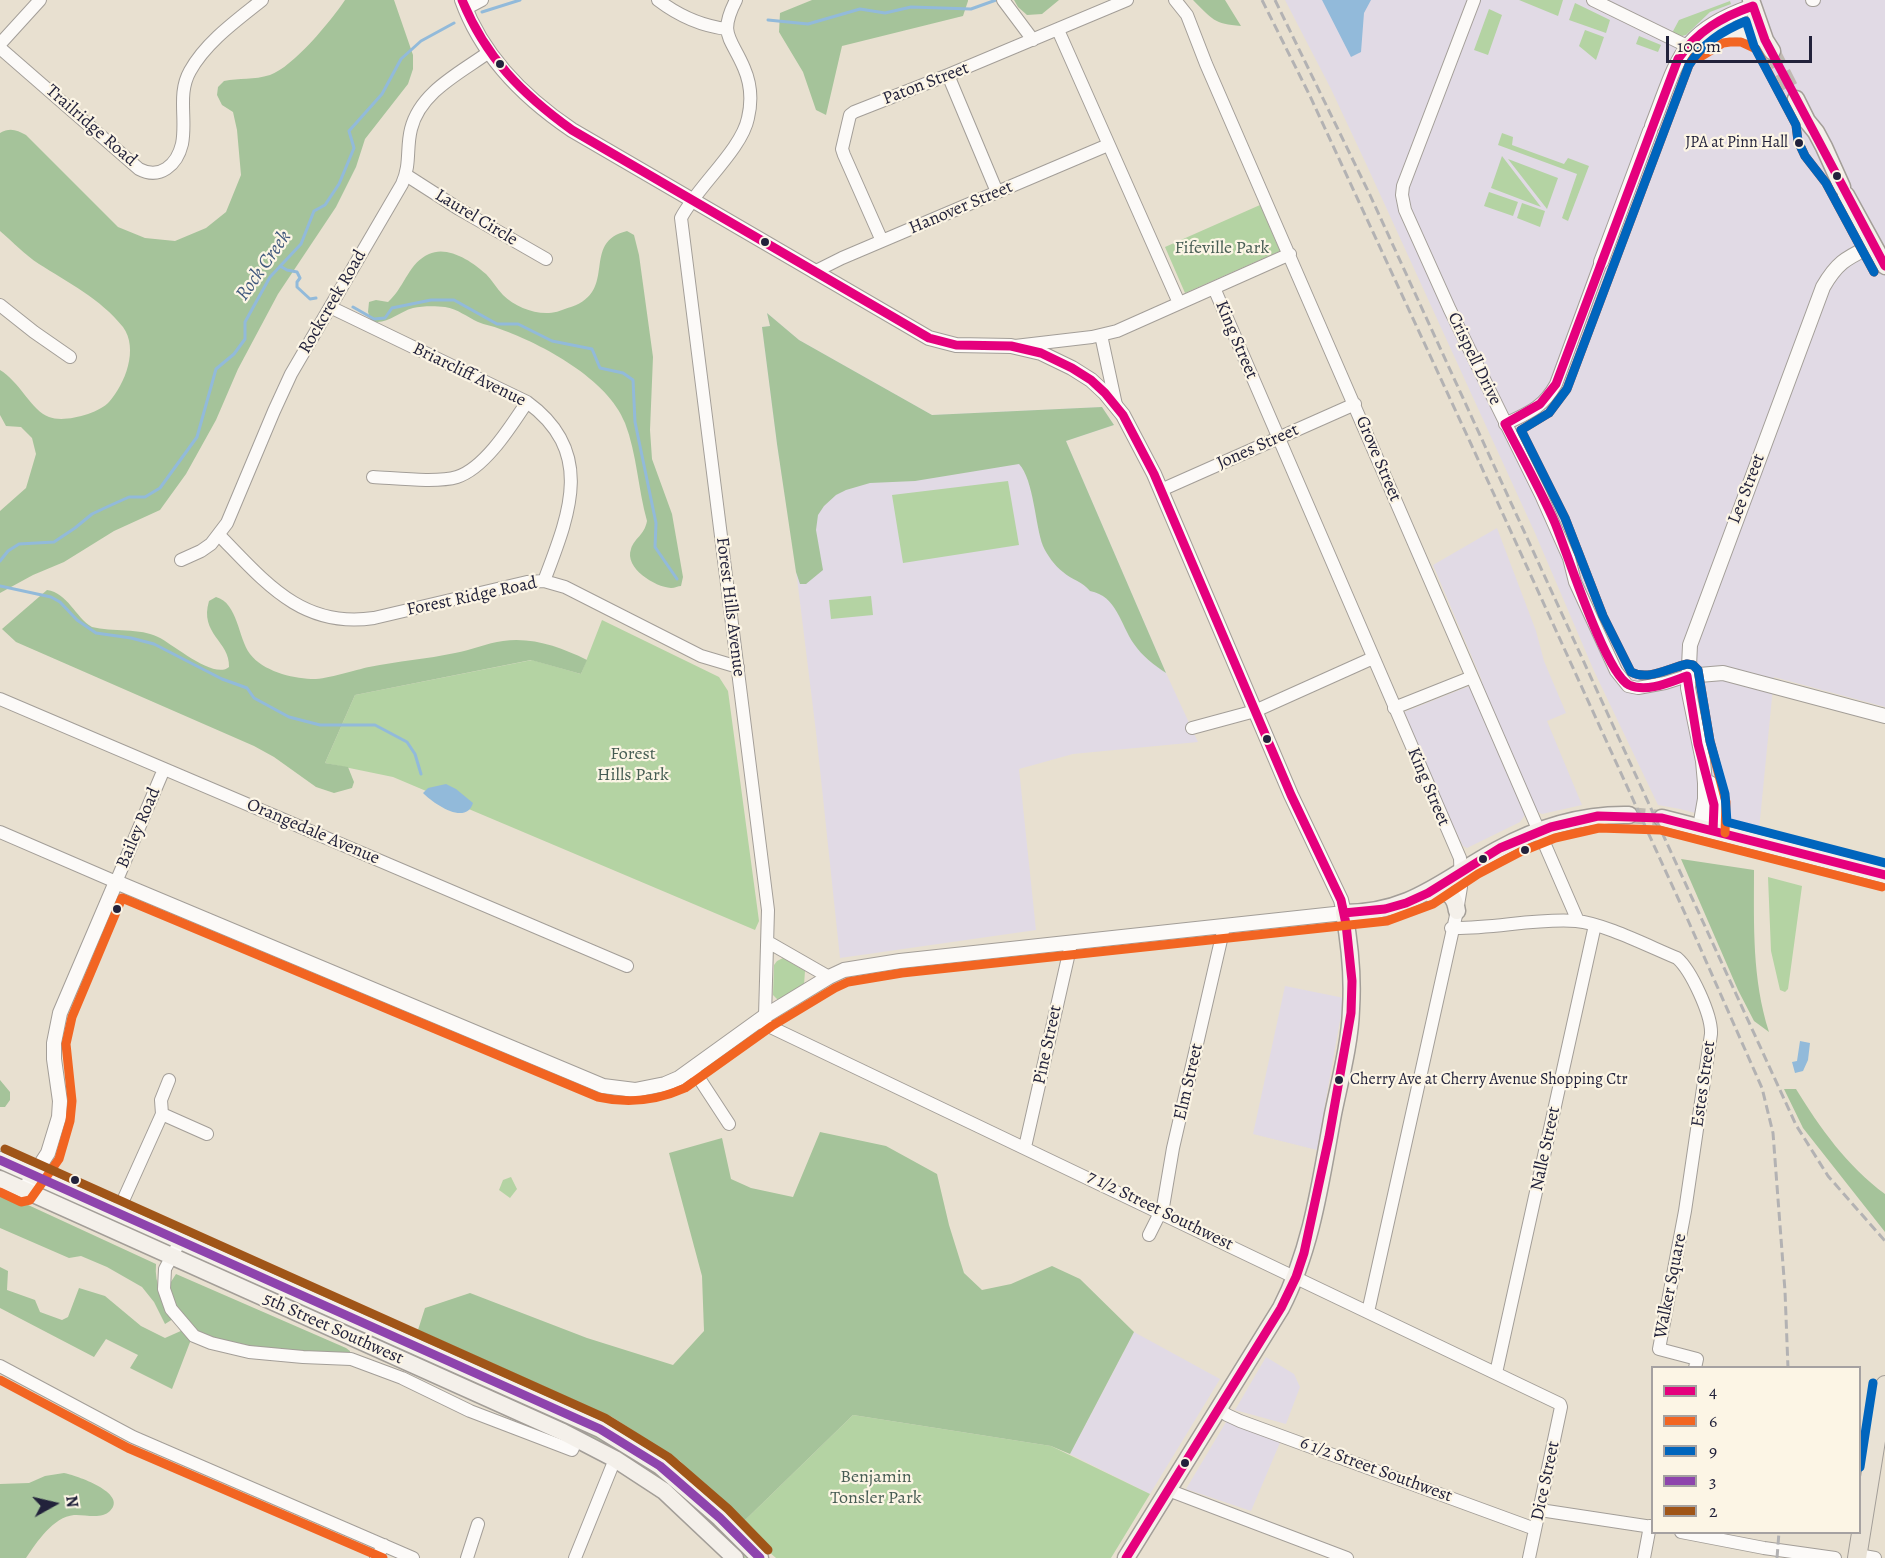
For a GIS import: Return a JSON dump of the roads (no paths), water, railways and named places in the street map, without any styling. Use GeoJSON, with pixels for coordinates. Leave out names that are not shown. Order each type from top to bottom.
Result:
{"type":"FeatureCollection","features":[{"type":"Feature","properties":{"kind":"main road"},"geometry":{"type":"LineString","coordinates":[[1687,46],[1697,45],[1719,32],[1737,29],[1754,33],[1768,45],[1752,3]]}},
{"type":"Feature","properties":{"kind":"main road"},"geometry":{"type":"LineString","coordinates":[[1796,99],[1824,147],[1841,186],[1885,266]]}},
{"type":"Feature","properties":{"kind":"main road"},"geometry":{"type":"LineString","coordinates":[[1126,1558],[1281,1308],[1296,1278],[1304,1253],[1324,1161],[1351,1013],[1352,981],[1344,914],[1385,909],[1428,892],[1500,848],[1539,831],[1598,816],[1629,815]]}},
{"type":"Feature","properties":{"kind":"main road"},"geometry":{"type":"LineString","coordinates":[[1662,818],[1885,875]]}},
{"type":"Feature","properties":{"kind":"main road"},"geometry":{"type":"LineString","coordinates":[[1428,892],[1449,894],[1455,901],[1456,911]]}},
{"type":"Feature","properties":{"kind":"main road","name":"5th Street Southwest"},"geometry":{"type":"LineString","coordinates":[[0,1160],[600,1430],[660,1466],[694,1494],[760,1558]]}},
{"type":"Feature","properties":{"kind":"main road","name":"5th Street Southwest"},"geometry":{"type":"LineString","coordinates":[[0,1179],[577,1439],[615,1459],[664,1491],[735,1558]]}},
{"type":"Feature","properties":{"kind":"main road"},"geometry":{"type":"LineString","coordinates":[[1863,1557],[1885,1385]]}},
{"type":"Feature","properties":{"kind":"street"},"geometry":{"type":"LineString","coordinates":[[0,46],[40,0]]}},
{"type":"Feature","properties":{"kind":"street","name":"Trailridge Road"},"geometry":{"type":"LineString","coordinates":[[0,46],[139,169],[159,173],[173,164],[182,143],[183,92],[189,72],[209,46],[262,0]]}},
{"type":"Feature","properties":{"kind":"street"},"geometry":{"type":"LineString","coordinates":[[482,0],[463,4],[472,25],[489,52],[514,83],[554,118],[929,338],[956,345],[1011,346],[1101,335],[1117,331],[1290,254]]}},
{"type":"Feature","properties":{"kind":"street"},"geometry":{"type":"LineString","coordinates":[[658,0],[694,21],[727,29]]}},
{"type":"Feature","properties":{"kind":"street"},"geometry":{"type":"LineString","coordinates":[[691,200],[724,160],[748,121],[749,83],[729,39],[727,29],[728,16],[736,0]]}},
{"type":"Feature","properties":{"kind":"street","name":"Paton Street"},"geometry":{"type":"LineString","coordinates":[[882,241],[842,149],[850,116],[854,112],[1127,0]]}},
{"type":"Feature","properties":{"kind":"street","name":"Grove Street"},"geometry":{"type":"LineString","coordinates":[[1175,0],[1183,7],[1187,15],[1206,64],[1578,921]]}},
{"type":"Feature","properties":{"kind":"street","name":"Crispell Drive"},"geometry":{"type":"LineString","coordinates":[[1474,0],[1403,186],[1405,210],[1504,424],[1541,495],[1569,558],[1575,582],[1622,680],[1628,686],[1638,688],[1687,676]]}},
{"type":"Feature","properties":{"kind":"street"},"geometry":{"type":"LineString","coordinates":[[1593,0],[1687,46]]}},
{"type":"Feature","properties":{"kind":"street"},"geometry":{"type":"LineString","coordinates":[[1004,2],[1033,40]]}},
{"type":"Feature","properties":{"kind":"street"},"geometry":{"type":"LineString","coordinates":[[1504,424],[1537,408],[1549,396],[1556,384],[1678,59],[1700,31],[1724,16],[1752,3]]}},
{"type":"Feature","properties":{"kind":"street"},"geometry":{"type":"LineString","coordinates":[[1058,30],[1179,303]]}},
{"type":"Feature","properties":{"kind":"street","name":"Rockcreek Road"},"geometry":{"type":"LineString","coordinates":[[181,560],[201,552],[219,535],[227,523],[291,374],[406,175],[410,159],[411,127],[422,104],[430,94],[489,52]]}},
{"type":"Feature","properties":{"kind":"street"},"geometry":{"type":"LineString","coordinates":[[948,75],[997,192]]}},
{"type":"Feature","properties":{"kind":"street","name":"Hanover Street"},"geometry":{"type":"LineString","coordinates":[[814,272],[1108,145]]}},
{"type":"Feature","properties":{"kind":"street","name":"Laurel Circle"},"geometry":{"type":"LineString","coordinates":[[406,175],[459,209],[546,259]]}},
{"type":"Feature","properties":{"kind":"street","name":"Forest Hills Avenue"},"geometry":{"type":"LineString","coordinates":[[691,200],[681,218],[768,910],[768,942],[761,1018]]}},
{"type":"Feature","properties":{"kind":"street","name":"Lee Street"},"geometry":{"type":"LineString","coordinates":[[1707,829],[1716,817],[1715,802],[1703,761],[1688,688],[1689,645],[1823,287],[1831,273],[1843,260],[1873,245]]}},
{"type":"Feature","properties":{"kind":"street","name":"King Street"},"geometry":{"type":"LineString","coordinates":[[1214,288],[1460,858],[1461,887],[1368,1312]]}},
{"type":"Feature","properties":{"kind":"street"},"geometry":{"type":"LineString","coordinates":[[0,306],[70,357]]}},
{"type":"Feature","properties":{"kind":"street","name":"Briarcliff Avenue"},"geometry":{"type":"LineString","coordinates":[[330,307],[527,402],[545,417],[556,431],[568,455],[572,490],[566,516],[544,581]]}},
{"type":"Feature","properties":{"kind":"street"},"geometry":{"type":"LineString","coordinates":[[1101,335],[1116,405]]}},
{"type":"Feature","properties":{"kind":"street"},"geometry":{"type":"LineString","coordinates":[[0,832],[603,1086],[635,1090],[650,1088],[680,1078],[761,1018],[828,977],[844,970],[900,961],[1344,914],[1341,900],[1305,826],[1161,490],[1136,438],[1116,405],[1091,380],[1041,353],[1011,346]]}},
{"type":"Feature","properties":{"kind":"street"},"geometry":{"type":"LineString","coordinates":[[373,477],[446,479],[466,473],[492,449],[527,402]]}},
{"type":"Feature","properties":{"kind":"street","name":"Jones Street"},"geometry":{"type":"LineString","coordinates":[[1161,490],[1355,404]]}},
{"type":"Feature","properties":{"kind":"street","name":"Forest Ridge Road"},"geometry":{"type":"LineString","coordinates":[[219,535],[255,571],[291,602],[304,610],[331,619],[358,621],[527,582],[544,581],[565,587],[700,656],[738,667]]}},
{"type":"Feature","properties":{"kind":"street"},"geometry":{"type":"LineString","coordinates":[[1192,728],[1255,711],[1373,658]]}},
{"type":"Feature","properties":{"kind":"street"},"geometry":{"type":"LineString","coordinates":[[1687,676],[1723,674],[1885,716]]}},
{"type":"Feature","properties":{"kind":"street"},"geometry":{"type":"LineString","coordinates":[[1394,708],[1472,677]]}},
{"type":"Feature","properties":{"kind":"street","name":"Orangedale Avenue"},"geometry":{"type":"LineString","coordinates":[[0,699],[627,966]]}},
{"type":"Feature","properties":{"kind":"street","name":"Bailey Road"},"geometry":{"type":"LineString","coordinates":[[24,1190],[48,1153],[59,1117],[60,1101],[54,1043],[60,1013],[164,769]]}},
{"type":"Feature","properties":{"kind":"street"},"geometry":{"type":"LineString","coordinates":[[1451,928],[1474,928],[1522,922],[1578,921],[1595,925]]}},
{"type":"Feature","properties":{"kind":"street","name":"Estes Street"},"geometry":{"type":"LineString","coordinates":[[1595,925],[1677,958],[1683,963],[1710,1019],[1711,1027],[1685,1211]]}},
{"type":"Feature","properties":{"kind":"street","name":"Nalle Street"},"geometry":{"type":"LineString","coordinates":[[1496,1373],[1595,925]]}},
{"type":"Feature","properties":{"kind":"street","name":"Elm Street"},"geometry":{"type":"LineString","coordinates":[[1149,1234],[1160,1212],[1224,927]]}},
{"type":"Feature","properties":{"kind":"street"},"geometry":{"type":"LineString","coordinates":[[768,942],[828,977]]}},
{"type":"Feature","properties":{"kind":"street","name":"Pine Street"},"geometry":{"type":"LineString","coordinates":[[1025,1147],[1071,944]]}},
{"type":"Feature","properties":{"kind":"street","name":"7 1/2 Street Southwest"},"geometry":{"type":"LineString","coordinates":[[761,1018],[1560,1404]]}},
{"type":"Feature","properties":{"kind":"street"},"geometry":{"type":"LineString","coordinates":[[693,1069],[729,1124]]}},
{"type":"Feature","properties":{"kind":"street"},"geometry":{"type":"LineString","coordinates":[[117,1214],[162,1114],[161,1100],[169,1080]]}},
{"type":"Feature","properties":{"kind":"street"},"geometry":{"type":"LineString","coordinates":[[162,1114],[207,1134]]}},
{"type":"Feature","properties":{"kind":"street","name":"Walker Square"},"geometry":{"type":"LineString","coordinates":[[1685,1211],[1659,1349],[1697,1359],[1695,1366]]}},
{"type":"Feature","properties":{"kind":"street","name":"5th Street Southwest"},"geometry":{"type":"LineString","coordinates":[[180,1241],[165,1269],[164,1288],[171,1310],[194,1336],[211,1343],[249,1352],[303,1358],[351,1359],[402,1378],[434,1395],[489,1418],[572,1450],[577,1439]]}},
{"type":"Feature","properties":{"kind":"street"},"geometry":{"type":"LineString","coordinates":[[373,1347],[380,1330]]}},
{"type":"Feature","properties":{"kind":"street"},"geometry":{"type":"LineString","coordinates":[[2,1371],[133,1437],[413,1558]]}},
{"type":"Feature","properties":{"kind":"street"},"geometry":{"type":"LineString","coordinates":[[489,1418],[496,1402]]}},
{"type":"Feature","properties":{"kind":"street","name":"Dice Street"},"geometry":{"type":"LineString","coordinates":[[1529,1558],[1560,1404]]}},
{"type":"Feature","properties":{"kind":"street","name":"6 1/2 Street Southwest"},"geometry":{"type":"LineString","coordinates":[[1218,1408],[1227,1415],[1240,1420],[1535,1529]]}},
{"type":"Feature","properties":{"kind":"street"},"geometry":{"type":"LineString","coordinates":[[575,1558],[615,1459]]}},
{"type":"Feature","properties":{"kind":"street"},"geometry":{"type":"LineString","coordinates":[[1168,1490],[1347,1558]]}},
{"type":"Feature","properties":{"kind":"street"},"geometry":{"type":"LineString","coordinates":[[1540,1510],[1651,1527],[1644,1558]]}},
{"type":"Feature","properties":{"kind":"street"},"geometry":{"type":"LineString","coordinates":[[467,1558],[478,1524]]}},
{"type":"Feature","properties":{"kind":"street"},"geometry":{"type":"LineString","coordinates":[[1687,1534],[1835,1558]]}},
{"type":"Feature","properties":{"kind":"street"},"geometry":{"type":"LineString","coordinates":[[376,1558],[384,1545]]}},
{"type":"Feature","properties":{"kind":"water"},"geometry":{"type":"Polygon","coordinates":[[[1322,0],[1371,0],[1364,13],[1361,52],[1351,57],[1322,0]]]}},
{"type":"Feature","properties":{"kind":"water"},"geometry":{"type":"Polygon","coordinates":[[[446,784],[473,803],[469,810],[464,813],[449,811],[423,793],[428,788],[446,784]]]}},
{"type":"Feature","properties":{"kind":"water"},"geometry":{"type":"Polygon","coordinates":[[[1800,1041],[1810,1043],[1808,1060],[1803,1071],[1795,1073],[1792,1062],[1797,1061],[1800,1041]]]}},
{"type":"Feature","properties":{"kind":"waterway","name":"Rock Creek"},"geometry":{"type":"LineString","coordinates":[[482,12],[520,0]]}},
{"type":"Feature","properties":{"kind":"waterway"},"geometry":{"type":"LineString","coordinates":[[768,20],[808,24],[860,9],[885,13],[911,7],[971,9],[996,0]]}},
{"type":"Feature","properties":{"kind":"waterway","name":"Rock Creek"},"geometry":{"type":"LineString","coordinates":[[0,561],[8,551],[19,544],[54,542],[92,514],[129,497],[145,497],[160,488],[197,437],[216,369],[234,354],[245,339],[245,322],[270,277],[301,244],[314,211],[325,205],[339,184],[354,148],[349,131],[382,94],[401,59],[421,41],[454,23]]}},
{"type":"Feature","properties":{"kind":"waterway"},"geometry":{"type":"LineString","coordinates":[[280,266],[297,272],[300,278],[297,287],[310,299],[316,298]]}},
{"type":"Feature","properties":{"kind":"waterway"},"geometry":{"type":"LineString","coordinates":[[353,307],[374,319],[385,318],[392,308],[431,300],[454,300],[497,324],[518,324],[552,341],[592,349],[600,368],[623,373],[633,380],[635,422],[656,523],[655,547],[677,579]]}},
{"type":"Feature","properties":{"kind":"waterway"},"geometry":{"type":"LineString","coordinates":[[0,586],[51,597],[96,633],[154,644],[222,679],[247,688],[254,698],[289,717],[320,725],[375,725],[407,742],[415,754],[421,774]]}},
{"type":"Feature","properties":{"kind":"tunnel"},"geometry":{"type":"LineString","coordinates":[[1772,51],[1796,99]]}},
{"type":"Feature","properties":{"kind":"tunnel"},"geometry":{"type":"LineString","coordinates":[[1629,815],[1662,818]]}},
{"type":"Feature","properties":{"kind":"railway"},"geometry":{"type":"LineString","coordinates":[[1262,0],[1310,96],[1471,444],[1762,1088],[1773,1133],[1785,1291],[1788,1366]]}},
{"type":"Feature","properties":{"kind":"railway"},"geometry":{"type":"LineString","coordinates":[[1275,0],[1370,195],[1796,1125],[1828,1176],[1885,1241]]}},
{"type":"Feature","properties":{"kind":"railway"},"geometry":{"type":"LineString","coordinates":[[1777,1558],[1779,1534]]}},
{"type":"Feature","properties":{"kind":"place","name":"JPA at Pinn Hall"},"geometry":{"type":"Point","coordinates":[1799,143]}},
{"type":"Feature","properties":{"kind":"place","name":"Cherry Ave at Cherry Avenue Shopping Ctr"},"geometry":{"type":"Point","coordinates":[1339,1080]}},
{"type":"Feature","properties":{"kind":"park label","name":"Fifeville Park"},"geometry":{"type":"Point","coordinates":[1222,249]}},
{"type":"Feature","properties":{"kind":"park label","name":"Forest Hills Park"},"geometry":{"type":"Point","coordinates":[633,765]}},
{"type":"Feature","properties":{"kind":"park label","name":"Benjamin Tonsler Park"},"geometry":{"type":"Point","coordinates":[876,1488]}}]}
